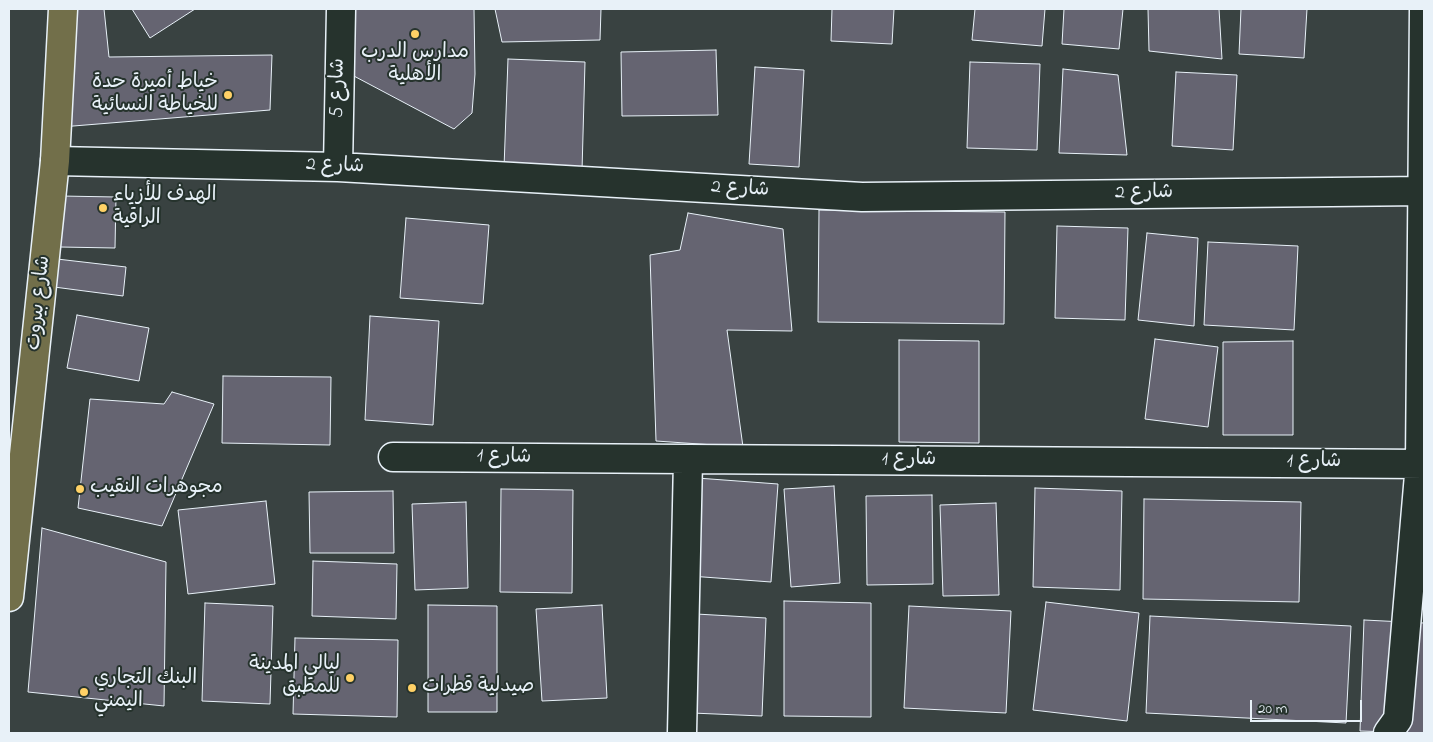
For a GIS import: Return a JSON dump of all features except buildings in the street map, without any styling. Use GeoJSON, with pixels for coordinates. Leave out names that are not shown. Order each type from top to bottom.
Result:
{"type":"FeatureCollection","features":[{"type":"Feature","properties":{"kind":"main road","name":"شارع بيروت"},"geometry":{"type":"LineString","coordinates":[[9,597],[56,161],[63,9]]}},
{"type":"Feature","properties":{"kind":"street","name":"شارع 5"},"geometry":{"type":"LineString","coordinates":[[338,167],[341,9]]}},
{"type":"Feature","properties":{"kind":"street"},"geometry":{"type":"LineString","coordinates":[[1388,733],[1398,720],[1422,464],[1424,9]]}},
{"type":"Feature","properties":{"kind":"street","name":"شارع 2"},"geometry":{"type":"LineString","coordinates":[[56,161],[338,167],[862,197],[1423,191]]}},
{"type":"Feature","properties":{"kind":"street","name":"شارع 1"},"geometry":{"type":"LineString","coordinates":[[394,457],[1422,464]]}},
{"type":"Feature","properties":{"kind":"street"},"geometry":{"type":"LineString","coordinates":[[682,733],[688,460]]}},
{"type":"Feature","properties":{"kind":"place","name":"مدارس الدرب الأهلية"},"geometry":{"type":"Point","coordinates":[415,34]}},
{"type":"Feature","properties":{"kind":"place","name":"خياط أميرة حدة للخياطة النسائية"},"geometry":{"type":"Point","coordinates":[228,95]}},
{"type":"Feature","properties":{"kind":"place","name":"الهدف للأزياء الراقية"},"geometry":{"type":"Point","coordinates":[103,208]}},
{"type":"Feature","properties":{"kind":"place","name":"مجوهرات النقيب"},"geometry":{"type":"Point","coordinates":[80,489]}},
{"type":"Feature","properties":{"kind":"place","name":"ليالي المدينة للمطبق"},"geometry":{"type":"Point","coordinates":[350,678]}},
{"type":"Feature","properties":{"kind":"place","name":"صيدلية قطرات"},"geometry":{"type":"Point","coordinates":[412,688]}},
{"type":"Feature","properties":{"kind":"place","name":"البنك التجاري اليمني"},"geometry":{"type":"Point","coordinates":[84,692]}}]}
